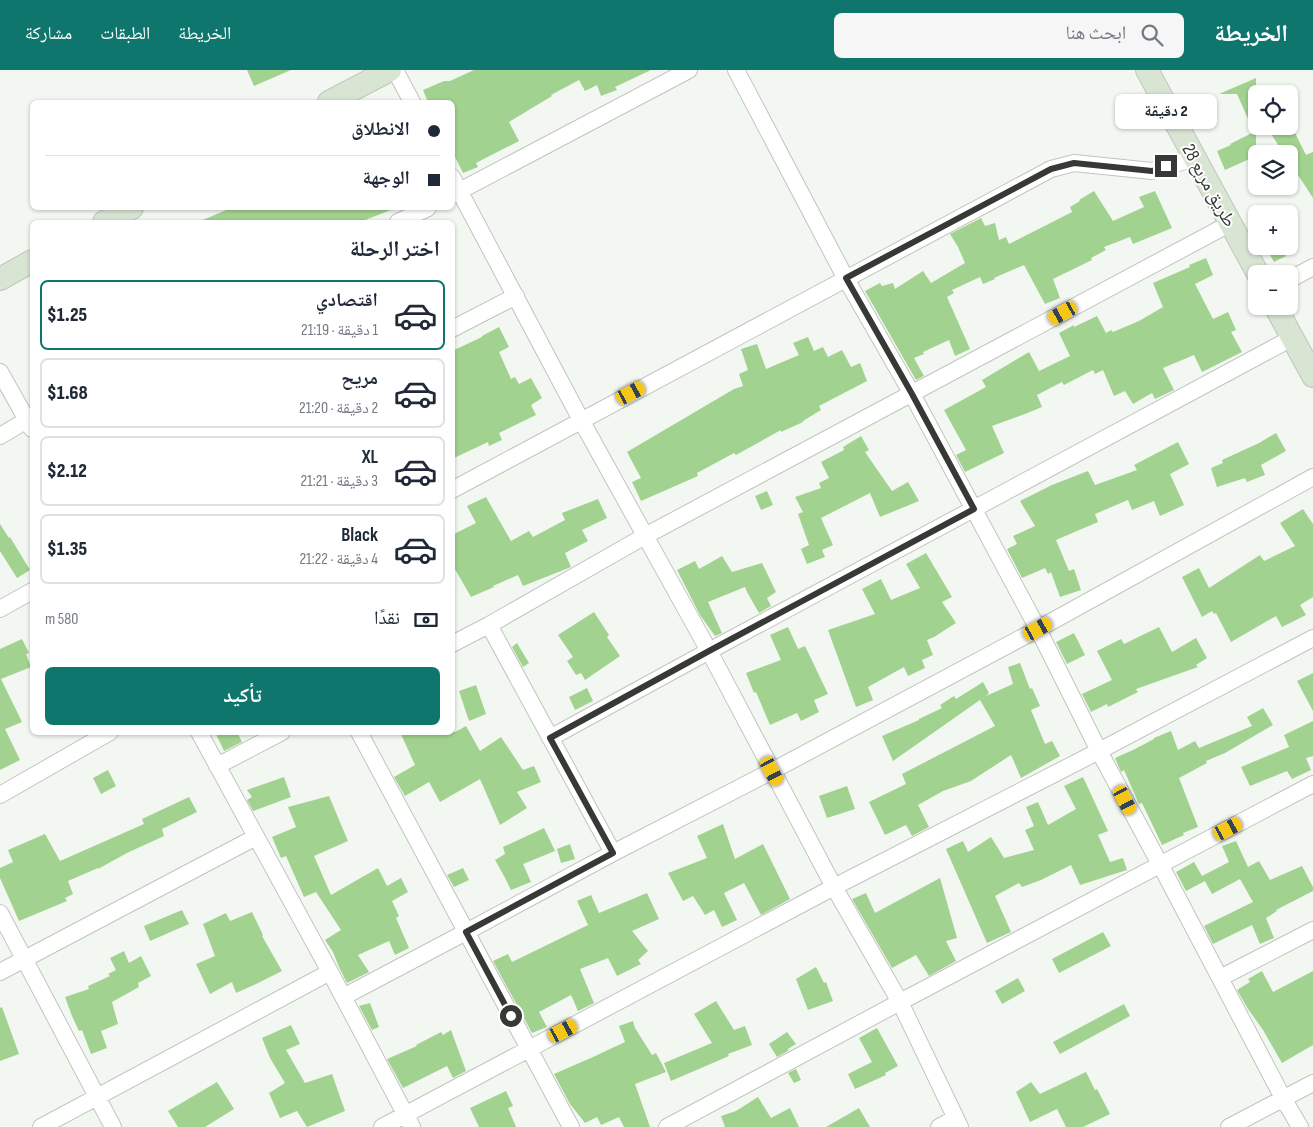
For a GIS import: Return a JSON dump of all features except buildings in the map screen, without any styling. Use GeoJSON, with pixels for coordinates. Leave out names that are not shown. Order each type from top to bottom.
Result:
{"type":"FeatureCollection","features":[{"type":"Feature","properties":{"kind":"street"},"geometry":{"type":"LineString","coordinates":[[333,100],[390,70]]}},
{"type":"Feature","properties":{"kind":"street"},"geometry":{"type":"LineString","coordinates":[[394,70],[411,100]]}},
{"type":"Feature","properties":{"kind":"street"},"geometry":{"type":"LineString","coordinates":[[689,70],[455,188],[516,296],[581,420],[709,651],[834,887],[900,1002],[958,1123],[939,1127]]}},
{"type":"Feature","properties":{"kind":"street"},"geometry":{"type":"LineString","coordinates":[[736,70],[846,278],[912,394],[974,509],[1038,629],[1098,751],[1300,1127]]}},
{"type":"Feature","properties":{"kind":"street","name":"طريق مربع 28"},"geometry":{"type":"LineString","coordinates":[[1147,70],[1253,265]]}},
{"type":"Feature","properties":{"kind":"street"},"geometry":{"type":"LineString","coordinates":[[455,488],[1051,169],[1074,163],[1152,171],[1195,158]]}},
{"type":"Feature","properties":{"kind":"street"},"geometry":{"type":"LineString","coordinates":[[108,220],[128,210]]}},
{"type":"Feature","properties":{"kind":"street"},"geometry":{"type":"LineString","coordinates":[[402,220],[424,210]]}},
{"type":"Feature","properties":{"kind":"street"},"geometry":{"type":"LineString","coordinates":[[455,642],[645,536],[1231,223]]}},
{"type":"Feature","properties":{"kind":"street"},"geometry":{"type":"LineString","coordinates":[[0,279],[30,262]]}},
{"type":"Feature","properties":{"kind":"street"},"geometry":{"type":"LineString","coordinates":[[1298,275],[1313,267]]}},
{"type":"Feature","properties":{"kind":"street"},"geometry":{"type":"LineString","coordinates":[[455,328],[516,296]]}},
{"type":"Feature","properties":{"kind":"street"},"geometry":{"type":"LineString","coordinates":[[1280,315],[1313,376]]}},
{"type":"Feature","properties":{"kind":"street"},"geometry":{"type":"LineString","coordinates":[[550,738],[1292,338]]}},
{"type":"Feature","properties":{"kind":"street"},"geometry":{"type":"LineString","coordinates":[[0,372],[30,420]]}},
{"type":"Feature","properties":{"kind":"street"},"geometry":{"type":"LineString","coordinates":[[0,436],[30,422]]}},
{"type":"Feature","properties":{"kind":"street"},"geometry":{"type":"LineString","coordinates":[[343,997],[1038,629],[1313,477]]}},
{"type":"Feature","properties":{"kind":"street"},"geometry":{"type":"LineString","coordinates":[[0,610],[30,592]]}},
{"type":"Feature","properties":{"kind":"street"},"geometry":{"type":"LineString","coordinates":[[488,625],[613,853]]}},
{"type":"Feature","properties":{"kind":"street"},"geometry":{"type":"LineString","coordinates":[[382,1127],[408,1121],[529,1049],[834,887],[1313,638]]}},
{"type":"Feature","properties":{"kind":"street"},"geometry":{"type":"LineString","coordinates":[[0,795],[105,735]]}},
{"type":"Feature","properties":{"kind":"street"},"geometry":{"type":"LineString","coordinates":[[201,735],[330,972],[408,1121]]}},
{"type":"Feature","properties":{"kind":"street"},"geometry":{"type":"LineString","coordinates":[[217,766],[276,735]]}},
{"type":"Feature","properties":{"kind":"street"},"geometry":{"type":"LineString","coordinates":[[361,735],[571,1127]]}},
{"type":"Feature","properties":{"kind":"street"},"geometry":{"type":"LineString","coordinates":[[667,1127],[1313,784]]}},
{"type":"Feature","properties":{"kind":"street"},"geometry":{"type":"LineString","coordinates":[[0,972],[256,837]]}},
{"type":"Feature","properties":{"kind":"street"},"geometry":{"type":"LineString","coordinates":[[0,913],[113,1127]]}},
{"type":"Feature","properties":{"kind":"street"},"geometry":{"type":"LineString","coordinates":[[1220,978],[1313,930]]}},
{"type":"Feature","properties":{"kind":"street"},"geometry":{"type":"LineString","coordinates":[[41,1127],[330,972]]}},
{"type":"Feature","properties":{"kind":"street"},"geometry":{"type":"LineString","coordinates":[[1229,1127],[1313,1083]]}},
{"type":"Feature","properties":{"kind":"route"},"geometry":{"type":"LineString","coordinates":[[511,1016],[466,932],[613,853],[550,738],[974,509],[912,394],[846,278],[1051,169],[1074,163],[1152,171],[1166,166]]}}]}
